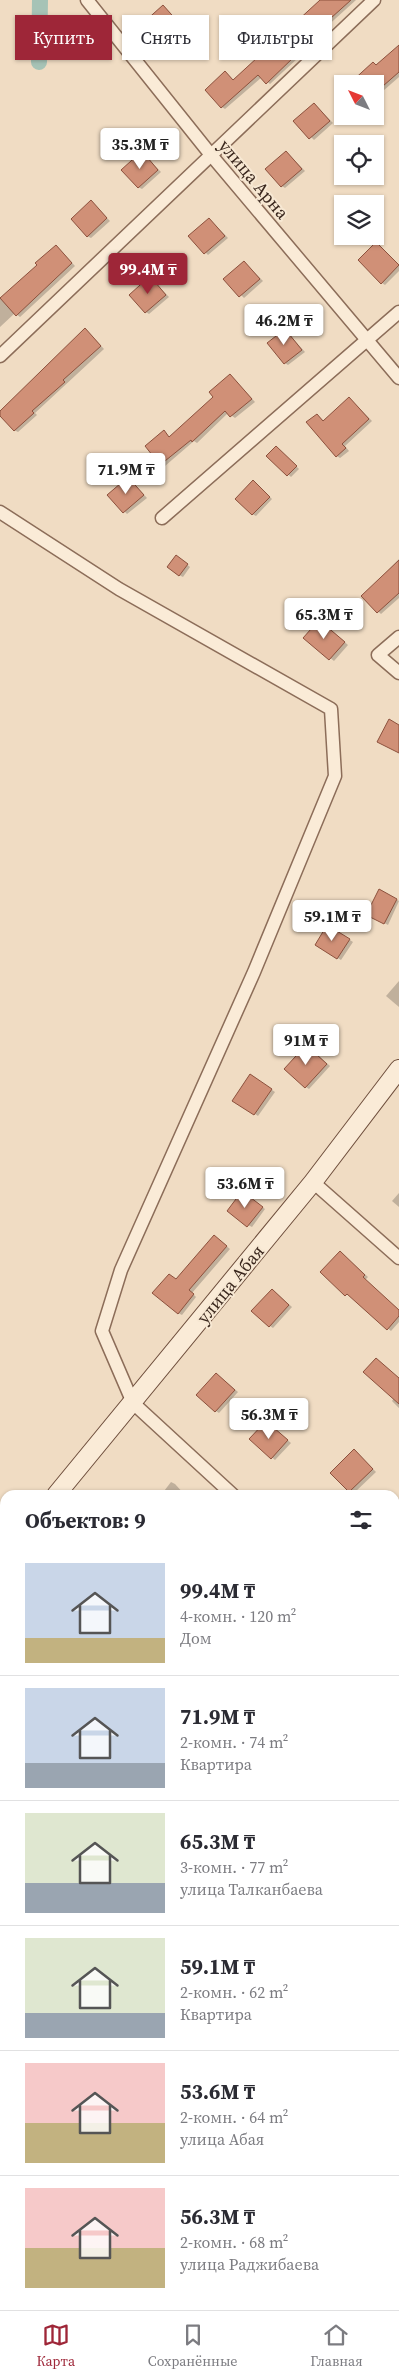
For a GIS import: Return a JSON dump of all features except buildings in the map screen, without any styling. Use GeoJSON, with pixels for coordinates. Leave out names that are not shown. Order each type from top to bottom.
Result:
{"type":"FeatureCollection","features":[{"type":"Feature","properties":{"kind":"street","name":"улица Арна"},"geometry":{"type":"LineString","coordinates":[[87,0],[211,155],[399,378]]}},
{"type":"Feature","properties":{"kind":"street"},"geometry":{"type":"LineString","coordinates":[[0,356],[374,0]]}},
{"type":"Feature","properties":{"kind":"street"},"geometry":{"type":"LineString","coordinates":[[162,518],[399,312]]}},
{"type":"Feature","properties":{"kind":"street"},"geometry":{"type":"LineString","coordinates":[[0,512],[119,589],[331,709],[335,776],[254,972],[121,1270],[102,1331],[133,1403],[228,1490]]}},
{"type":"Feature","properties":{"kind":"street"},"geometry":{"type":"LineString","coordinates":[[399,637],[378,655],[399,673]]}},
{"type":"Feature","properties":{"kind":"street","name":"улица Абая"},"geometry":{"type":"LineString","coordinates":[[60,1490],[313,1182],[399,1069]]}},
{"type":"Feature","properties":{"kind":"street"},"geometry":{"type":"LineString","coordinates":[[313,1182],[399,1258]]}},
{"type":"Feature","properties":{"kind":"waterway"},"geometry":{"type":"LineString","coordinates":[[39,62],[40,0]]}}]}
